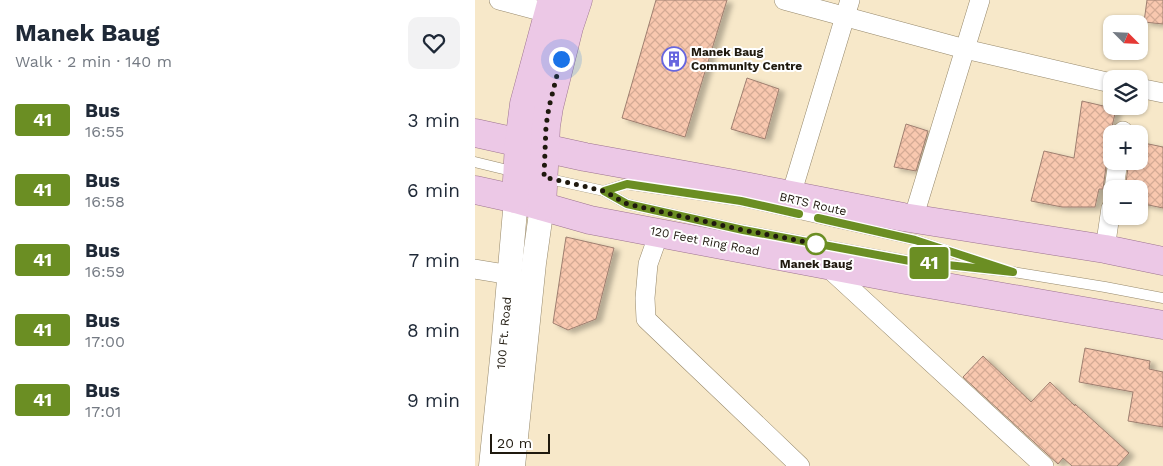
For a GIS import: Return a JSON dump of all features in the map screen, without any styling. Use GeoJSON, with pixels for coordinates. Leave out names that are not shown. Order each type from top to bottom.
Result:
{"type":"FeatureCollection","features":[{"type":"Feature","properties":{"kind":"main road"},"geometry":{"type":"LineString","coordinates":[[475,190],[516,199],[531,175],[545,148],[549,107],[578,0]]}},
{"type":"Feature","properties":{"kind":"main road"},"geometry":{"type":"LineString","coordinates":[[542,206],[519,143],[524,104],[550,7]]}},
{"type":"Feature","properties":{"kind":"main road"},"geometry":{"type":"LineString","coordinates":[[475,133],[585,158],[913,219],[1105,249],[1163,261]]}},
{"type":"Feature","properties":{"kind":"main road","name":"120 Feet Ring Road"},"geometry":{"type":"LineString","coordinates":[[516,199],[590,220],[1163,325]]}},
{"type":"Feature","properties":{"kind":"street"},"geometry":{"type":"LineString","coordinates":[[499,0],[550,7]]}},
{"type":"Feature","properties":{"kind":"street"},"geometry":{"type":"LineString","coordinates":[[783,0],[847,8],[965,49],[1103,80]]}},
{"type":"Feature","properties":{"kind":"street"},"geometry":{"type":"LineString","coordinates":[[913,219],[980,0]]}},
{"type":"Feature","properties":{"kind":"street"},"geometry":{"type":"LineString","coordinates":[[791,195],[847,8]]}},
{"type":"Feature","properties":{"kind":"street"},"geometry":{"type":"LineString","coordinates":[[1148,90],[1163,93]]}},
{"type":"Feature","properties":{"kind":"street","name":"100 Ft. Road"},"geometry":{"type":"LineString","coordinates":[[491,466],[516,199]]}},
{"type":"Feature","properties":{"kind":"street","name":"100 Ft. Road"},"geometry":{"type":"LineString","coordinates":[[513,466],[533,263],[542,206]]}},
{"type":"Feature","properties":{"kind":"street"},"geometry":{"type":"LineString","coordinates":[[1105,249],[1109,225]]}},
{"type":"Feature","properties":{"kind":"street"},"geometry":{"type":"LineString","coordinates":[[659,233],[649,264],[645,298],[647,319],[800,466]]}},
{"type":"Feature","properties":{"kind":"street"},"geometry":{"type":"LineString","coordinates":[[823,263],[1044,466]]}},
{"type":"Feature","properties":{"kind":"street"},"geometry":{"type":"LineString","coordinates":[[475,270],[510,275]]}},
{"type":"Feature","properties":{"kind":"lane","name":"BRTS Route"},"geometry":{"type":"LineString","coordinates":[[475,162],[604,191],[627,204],[743,230],[910,261],[1013,272],[1163,298]]}},
{"type":"Feature","properties":{"kind":"lane","name":"BRTS Route"},"geometry":{"type":"LineString","coordinates":[[604,191],[627,184],[741,201],[915,240],[1013,272]]}},
{"type":"Feature","properties":{"kind":"building","name":"Manek Baug Community Centre"},"geometry":{"type":"Polygon","coordinates":[[[656,0],[727,0],[685,137],[622,118],[656,0]]]}},
{"type":"Feature","properties":{"kind":"building"},"geometry":{"type":"Polygon","coordinates":[[[1147,0],[1163,0],[1163,24],[1148,22],[1148,15],[1145,15],[1147,0]]]}},
{"type":"Feature","properties":{"kind":"building"},"geometry":{"type":"Polygon","coordinates":[[[747,78],[779,89],[765,139],[731,129],[747,78]]]}},
{"type":"Feature","properties":{"kind":"building"},"geometry":{"type":"Polygon","coordinates":[[[1082,101],[1103,106],[1103,115],[1115,115],[1112,125],[1103,125],[1103,170],[1106,170],[1103,189],[1099,189],[1095,207],[1062,207],[1031,201],[1044,151],[1074,158],[1082,101]]]}},
{"type":"Feature","properties":{"kind":"building"},"geometry":{"type":"Polygon","coordinates":[[[906,124],[928,131],[916,171],[894,167],[906,124]]]}},
{"type":"Feature","properties":{"kind":"building"},"geometry":{"type":"Polygon","coordinates":[[[1148,144],[1163,147],[1163,208],[1148,205],[1148,180],[1126,180],[1128,170],[1148,170],[1148,144]]]}},
{"type":"Feature","properties":{"kind":"building"},"geometry":{"type":"Polygon","coordinates":[[[566,237],[614,248],[596,319],[568,330],[553,323],[566,237]]]}},
{"type":"Feature","properties":{"kind":"building"},"geometry":{"type":"Polygon","coordinates":[[[1085,348],[1150,361],[1149,369],[1163,372],[1163,427],[1128,421],[1133,392],[1079,382],[1085,348]]]}},
{"type":"Feature","properties":{"kind":"building"},"geometry":{"type":"Polygon","coordinates":[[[983,356],[1031,402],[1050,382],[1129,453],[1117,466],[1072,466],[1063,458],[1058,464],[963,377],[983,356]]]}},
{"type":"Feature","properties":{"kind":"bus line","name":"41"},"geometry":{"type":"LineString","coordinates":[[799,214],[741,201],[627,184],[604,191],[627,204],[743,230],[910,261],[1013,272],[915,240],[818,218]]}},
{"type":"Feature","properties":{"kind":"place","name":"Manek Baug Community Centre"},"geometry":{"type":"Point","coordinates":[674,59]}},
{"type":"Feature","properties":{"kind":"place","name":"Manek Baug"},"geometry":{"type":"Point","coordinates":[816,244]}},
{"type":"Feature","properties":{"kind":"route"},"geometry":{"type":"LineString","coordinates":[[561,59],[546,126],[544,177],[604,191],[627,204],[816,244]]}}]}
